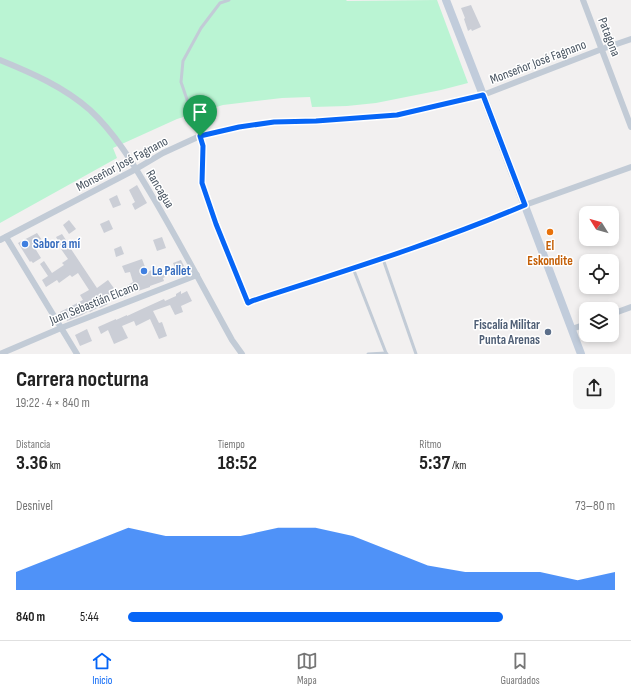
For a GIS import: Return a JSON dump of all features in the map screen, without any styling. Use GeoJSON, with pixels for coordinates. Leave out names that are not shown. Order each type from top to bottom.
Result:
{"type":"FeatureCollection","features":[{"type":"Feature","properties":{"kind":"street"},"geometry":{"type":"LineString","coordinates":[[446,0],[581,354]]}},
{"type":"Feature","properties":{"kind":"street","name":"Patagona"},"geometry":{"type":"LineString","coordinates":[[583,0],[631,128]]}},
{"type":"Feature","properties":{"kind":"street","name":"Monseñor José Fagnano"},"geometry":{"type":"LineString","coordinates":[[3,239],[136,169],[163,153],[200,136],[239,127],[274,122],[316,121],[397,115],[483,95],[631,39]]}},
{"type":"Feature","properties":{"kind":"street","name":"Rancagua"},"geometry":{"type":"LineString","coordinates":[[0,60],[54,84],[89,110],[117,140],[136,169],[197,275],[232,340],[242,354]]}},
{"type":"Feature","properties":{"kind":"street"},"geometry":{"type":"LineString","coordinates":[[525,205],[631,167]]}},
{"type":"Feature","properties":{"kind":"street"},"geometry":{"type":"LineString","coordinates":[[3,239],[77,354]]}},
{"type":"Feature","properties":{"kind":"street","name":"Juan Sebastián Elcano"},"geometry":{"type":"LineString","coordinates":[[0,354],[61,328],[197,275]]}},
{"type":"Feature","properties":{"kind":"street"},"geometry":{"type":"LineString","coordinates":[[619,311],[631,307]]}},
{"type":"Feature","properties":{"kind":"street"},"geometry":{"type":"LineString","coordinates":[[572,329],[579,326]]}},
{"type":"Feature","properties":{"kind":"lane"},"geometry":{"type":"LineString","coordinates":[[229,0],[220,3],[201,28],[183,61],[181,82],[203,146],[202,183],[216,224],[248,303],[383,259],[525,205]]}},
{"type":"Feature","properties":{"kind":"lane"},"geometry":{"type":"LineString","coordinates":[[383,259],[416,354]]}},
{"type":"Feature","properties":{"kind":"lane"},"geometry":{"type":"LineString","coordinates":[[353,268],[387,353],[368,354]]}},
{"type":"Feature","properties":{"kind":"green space"},"geometry":{"type":"Polygon","coordinates":[[[0,0],[437,0],[468,83],[376,103],[347,106],[312,107],[310,97],[282,98],[223,105],[177,119],[113,148],[117,158],[0,223],[0,0]]]}},
{"type":"Feature","properties":{"kind":"building"},"geometry":{"type":"Polygon","coordinates":[[[471,5],[481,27],[468,31],[461,8],[471,5]]]}},
{"type":"Feature","properties":{"kind":"building"},"geometry":{"type":"Polygon","coordinates":[[[137,185],[147,203],[135,210],[132,204],[135,202],[129,190],[137,185]]]}},
{"type":"Feature","properties":{"kind":"building"},"geometry":{"type":"Polygon","coordinates":[[[117,195],[121,205],[113,208],[109,199],[117,195]]]}},
{"type":"Feature","properties":{"kind":"building"},"geometry":{"type":"Polygon","coordinates":[[[69,220],[76,229],[69,234],[63,225],[69,220]]]}},
{"type":"Feature","properties":{"kind":"building"},"geometry":{"type":"Polygon","coordinates":[[[109,220],[113,229],[104,233],[100,224],[109,220]]]}},
{"type":"Feature","properties":{"kind":"building"},"geometry":{"type":"Polygon","coordinates":[[[37,233],[42,240],[33,245],[41,258],[33,263],[31,261],[30,262],[18,243],[37,233]]]}},
{"type":"Feature","properties":{"kind":"building"},"geometry":{"type":"Polygon","coordinates":[[[62,234],[97,288],[108,280],[116,291],[105,298],[108,304],[67,321],[65,315],[62,316],[60,312],[83,300],[80,295],[89,290],[78,273],[72,277],[70,275],[59,283],[57,280],[46,287],[42,280],[48,276],[40,264],[44,261],[52,273],[64,265],[62,263],[68,259],[61,249],[62,248],[56,237],[62,234]]]}},
{"type":"Feature","properties":{"kind":"building"},"geometry":{"type":"Polygon","coordinates":[[[162,237],[166,248],[157,251],[153,240],[162,237]]]}},
{"type":"Feature","properties":{"kind":"building"},"geometry":{"type":"Polygon","coordinates":[[[121,246],[124,254],[116,257],[114,249],[121,246]]]}},
{"type":"Feature","properties":{"kind":"building"},"geometry":{"type":"Polygon","coordinates":[[[142,259],[147,272],[159,267],[165,277],[163,278],[164,281],[135,291],[124,297],[120,290],[133,282],[130,272],[125,273],[122,266],[142,259]]]}},
{"type":"Feature","properties":{"kind":"building"},"geometry":{"type":"Polygon","coordinates":[[[181,260],[185,268],[177,272],[173,263],[181,260]]]}},
{"type":"Feature","properties":{"kind":"building"},"geometry":{"type":"Polygon","coordinates":[[[181,291],[181,294],[187,291],[192,301],[181,306],[183,312],[175,315],[170,305],[153,311],[159,323],[162,322],[167,336],[159,339],[150,319],[136,326],[134,321],[122,326],[128,338],[114,344],[108,330],[101,334],[98,327],[164,299],[165,301],[176,296],[176,294],[181,291]]]}},
{"type":"Feature","properties":{"kind":"building"},"geometry":{"type":"Polygon","coordinates":[[[87,329],[92,341],[80,346],[75,335],[87,329]]]}},
{"type":"Feature","properties":{"kind":"place","name":"El Eskondite"},"geometry":{"type":"Point","coordinates":[550,232]}},
{"type":"Feature","properties":{"kind":"place","name":"Sabor a mí"},"geometry":{"type":"Point","coordinates":[25,244]}},
{"type":"Feature","properties":{"kind":"place","name":"Le Pallet"},"geometry":{"type":"Point","coordinates":[144,271]}},
{"type":"Feature","properties":{"kind":"place","name":"Fiscalía Militar Punta Arenas"},"geometry":{"type":"Point","coordinates":[548,332]}},
{"type":"Feature","properties":{"kind":"route"},"geometry":{"type":"LineString","coordinates":[[483,95],[525,205],[383,259],[248,303],[216,224],[202,183],[203,146],[200,136],[239,127],[274,122],[316,121],[397,115],[483,95]]}}]}
